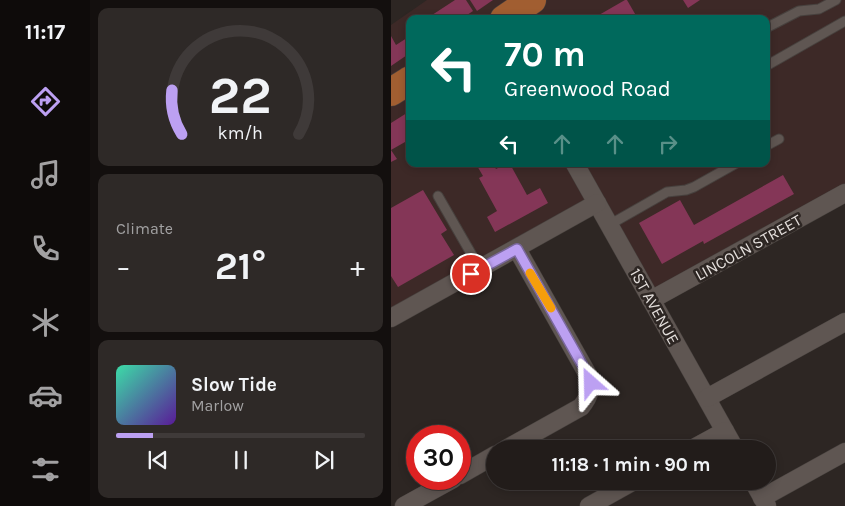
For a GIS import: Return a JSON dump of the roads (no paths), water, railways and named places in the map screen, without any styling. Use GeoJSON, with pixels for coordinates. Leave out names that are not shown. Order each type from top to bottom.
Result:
{"type":"FeatureCollection","features":[{"type":"Feature","properties":{"kind":"main road"},"geometry":{"type":"LineString","coordinates":[[510,15],[532,0]]}},
{"type":"Feature","properties":{"kind":"main road"},"geometry":{"type":"LineString","coordinates":[[391,92],[406,83]]}},
{"type":"Feature","properties":{"kind":"street","name":"1ST AVENUE"},"geometry":{"type":"LineString","coordinates":[[577,167],[730,440]]}},
{"type":"Feature","properties":{"kind":"street","name":"LINCOLN STREET"},"geometry":{"type":"LineString","coordinates":[[651,300],[845,193]]}},
{"type":"Feature","properties":{"kind":"street"},"geometry":{"type":"LineString","coordinates":[[391,318],[517,249],[597,202]]}},
{"type":"Feature","properties":{"kind":"street"},"geometry":{"type":"LineString","coordinates":[[517,249],[591,383],[591,391],[581,407],[522,440]]}},
{"type":"Feature","properties":{"kind":"street"},"geometry":{"type":"LineString","coordinates":[[707,398],[845,322]]}},
{"type":"Feature","properties":{"kind":"street"},"geometry":{"type":"LineString","coordinates":[[708,440],[725,431]]}},
{"type":"Feature","properties":{"kind":"street"},"geometry":{"type":"LineString","coordinates":[[758,490],[765,502],[845,452]]}},
{"type":"Feature","properties":{"kind":"street"},"geometry":{"type":"LineString","coordinates":[[471,469],[486,460]]}},
{"type":"Feature","properties":{"kind":"street"},"geometry":{"type":"LineString","coordinates":[[404,506],[433,490]]}},
{"type":"Feature","properties":{"kind":"street"},"geometry":{"type":"LineString","coordinates":[[589,506],[618,490]]}},
{"type":"Feature","properties":{"kind":"lane"},"geometry":{"type":"LineString","coordinates":[[770,26],[799,11],[819,9],[835,0]]}},
{"type":"Feature","properties":{"kind":"lane"},"geometry":{"type":"LineString","coordinates":[[770,64],[845,21]]}},
{"type":"Feature","properties":{"kind":"lane"},"geometry":{"type":"LineString","coordinates":[[770,144],[779,139]]}},
{"type":"Feature","properties":{"kind":"lane"},"geometry":{"type":"LineString","coordinates":[[609,225],[667,192],[694,187],[730,167]]}},
{"type":"Feature","properties":{"kind":"lane"},"geometry":{"type":"LineString","coordinates":[[438,196],[480,269]]}}]}
